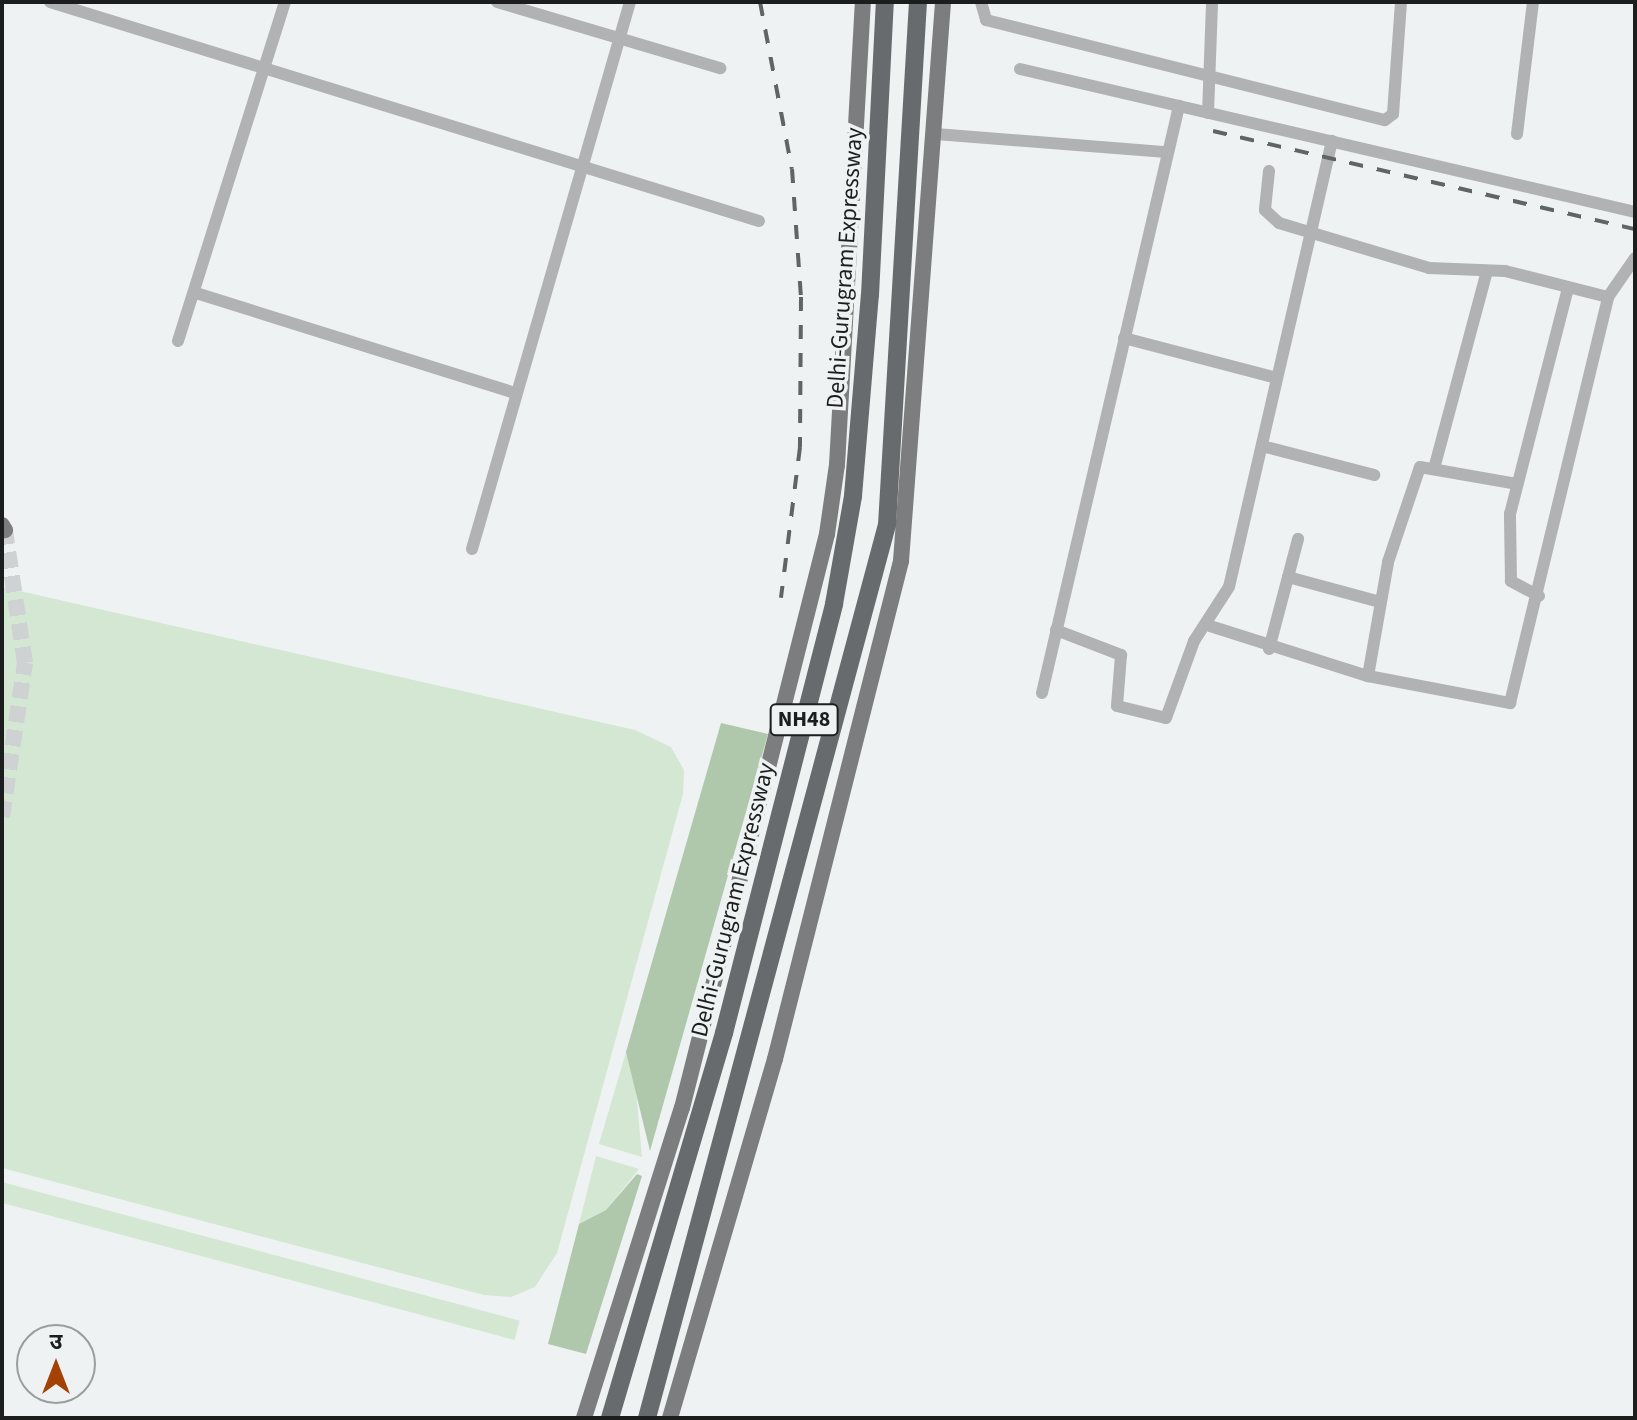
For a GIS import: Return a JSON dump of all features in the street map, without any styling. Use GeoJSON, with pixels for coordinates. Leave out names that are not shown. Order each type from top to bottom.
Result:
{"type":"FeatureCollection","features":[{"type":"Feature","properties":{"kind":"highway","name":"Delhi-Gurugram Expressway"},"geometry":{"type":"LineString","coordinates":[[610,1418],[724,1033],[834,604],[853,496],[868,311],[885,2]]}},
{"type":"Feature","properties":{"kind":"highway","name":"NH48"},"geometry":{"type":"LineString","coordinates":[[647,1418],[887,525],[918,2]]}},
{"type":"Feature","properties":{"kind":"main road"},"geometry":{"type":"LineString","coordinates":[[582,1415],[682,1108],[827,534],[837,465],[863,2]]}},
{"type":"Feature","properties":{"kind":"main road"},"geometry":{"type":"LineString","coordinates":[[670,1418],[775,1059],[901,561],[936,134],[943,2]]}},
{"type":"Feature","properties":{"kind":"street"},"geometry":{"type":"LineString","coordinates":[[50,2],[577,168],[759,221]]}},
{"type":"Feature","properties":{"kind":"street"},"geometry":{"type":"LineString","coordinates":[[178,341],[196,293],[285,2]]}},
{"type":"Feature","properties":{"kind":"street"},"geometry":{"type":"LineString","coordinates":[[497,2],[720,68]]}},
{"type":"Feature","properties":{"kind":"street"},"geometry":{"type":"LineString","coordinates":[[472,549],[577,168],[630,2]]}},
{"type":"Feature","properties":{"kind":"street"},"geometry":{"type":"LineString","coordinates":[[981,2],[986,20],[1390,120],[1401,2]]}},
{"type":"Feature","properties":{"kind":"street"},"geometry":{"type":"LineString","coordinates":[[1208,113],[1212,2]]}},
{"type":"Feature","properties":{"kind":"street"},"geometry":{"type":"LineString","coordinates":[[1517,134],[1533,2]]}},
{"type":"Feature","properties":{"kind":"street"},"geometry":{"type":"LineString","coordinates":[[1020,69],[1635,212]]}},
{"type":"Feature","properties":{"kind":"street"},"geometry":{"type":"LineString","coordinates":[[1042,693],[1179,106]]}},
{"type":"Feature","properties":{"kind":"street"},"geometry":{"type":"LineString","coordinates":[[936,134],[1166,152]]}},
{"type":"Feature","properties":{"kind":"street"},"geometry":{"type":"LineString","coordinates":[[1056,630],[1121,655],[1115,704],[1162,720],[1194,641],[1210,626],[1229,587],[1332,141]]}},
{"type":"Feature","properties":{"kind":"street"},"geometry":{"type":"LineString","coordinates":[[1269,171],[1267,216],[1310,234],[1429,268],[1487,271],[1608,297]]}},
{"type":"Feature","properties":{"kind":"street"},"geometry":{"type":"LineString","coordinates":[[1210,626],[1269,649],[1368,676],[1510,703],[1539,596],[1608,297],[1635,258]]}},
{"type":"Feature","properties":{"kind":"street"},"geometry":{"type":"LineString","coordinates":[[1435,465],[1487,271]]}},
{"type":"Feature","properties":{"kind":"street"},"geometry":{"type":"LineString","coordinates":[[1539,596],[1511,581],[1517,484],[1568,288]]}},
{"type":"Feature","properties":{"kind":"street"},"geometry":{"type":"LineString","coordinates":[[196,293],[515,393]]}},
{"type":"Feature","properties":{"kind":"street"},"geometry":{"type":"LineString","coordinates":[[1124,338],[1277,378]]}},
{"type":"Feature","properties":{"kind":"street"},"geometry":{"type":"LineString","coordinates":[[1262,446],[1374,475]]}},
{"type":"Feature","properties":{"kind":"street"},"geometry":{"type":"LineString","coordinates":[[1368,676],[1380,602],[1418,470],[1435,465],[1517,484]]}},
{"type":"Feature","properties":{"kind":"street"},"geometry":{"type":"LineString","coordinates":[[1269,649],[1298,539]]}},
{"type":"Feature","properties":{"kind":"street"},"geometry":{"type":"LineString","coordinates":[[1288,577],[1380,602]]}},
{"type":"Feature","properties":{"kind":"green space"},"geometry":{"type":"Polygon","coordinates":[[[2,587],[635,730],[671,747],[684,770],[683,794],[557,1253],[535,1287],[511,1297],[484,1295],[2,1168],[2,587]]]}},
{"type":"Feature","properties":{"kind":"green space"},"geometry":{"type":"Polygon","coordinates":[[[721,723],[768,734],[650,1151],[626,1052],[721,723]]]}},
{"type":"Feature","properties":{"kind":"green space"},"geometry":{"type":"Polygon","coordinates":[[[626,1052],[635,1079],[642,1157],[599,1144],[626,1052]]]}},
{"type":"Feature","properties":{"kind":"green space"},"geometry":{"type":"Polygon","coordinates":[[[596,1156],[639,1169],[606,1210],[579,1224],[596,1156]]]}},
{"type":"Feature","properties":{"kind":"green space"},"geometry":{"type":"Polygon","coordinates":[[[637,1174],[642,1176],[586,1354],[548,1344],[579,1224],[606,1210],[637,1174]]]}},
{"type":"Feature","properties":{"kind":"green space"},"geometry":{"type":"Polygon","coordinates":[[[2,1182],[520,1321],[515,1340],[2,1203],[2,1182]]]}},
{"type":"Feature","properties":{"kind":"tunnel"},"geometry":{"type":"LineString","coordinates":[[2,817],[25,663],[5,530]]}},
{"type":"Feature","properties":{"kind":"railway"},"geometry":{"type":"LineString","coordinates":[[760,2],[792,169],[801,297],[800,447],[781,598]]}},
{"type":"Feature","properties":{"kind":"railway"},"geometry":{"type":"LineString","coordinates":[[1213,131],[1635,229]]}}]}
